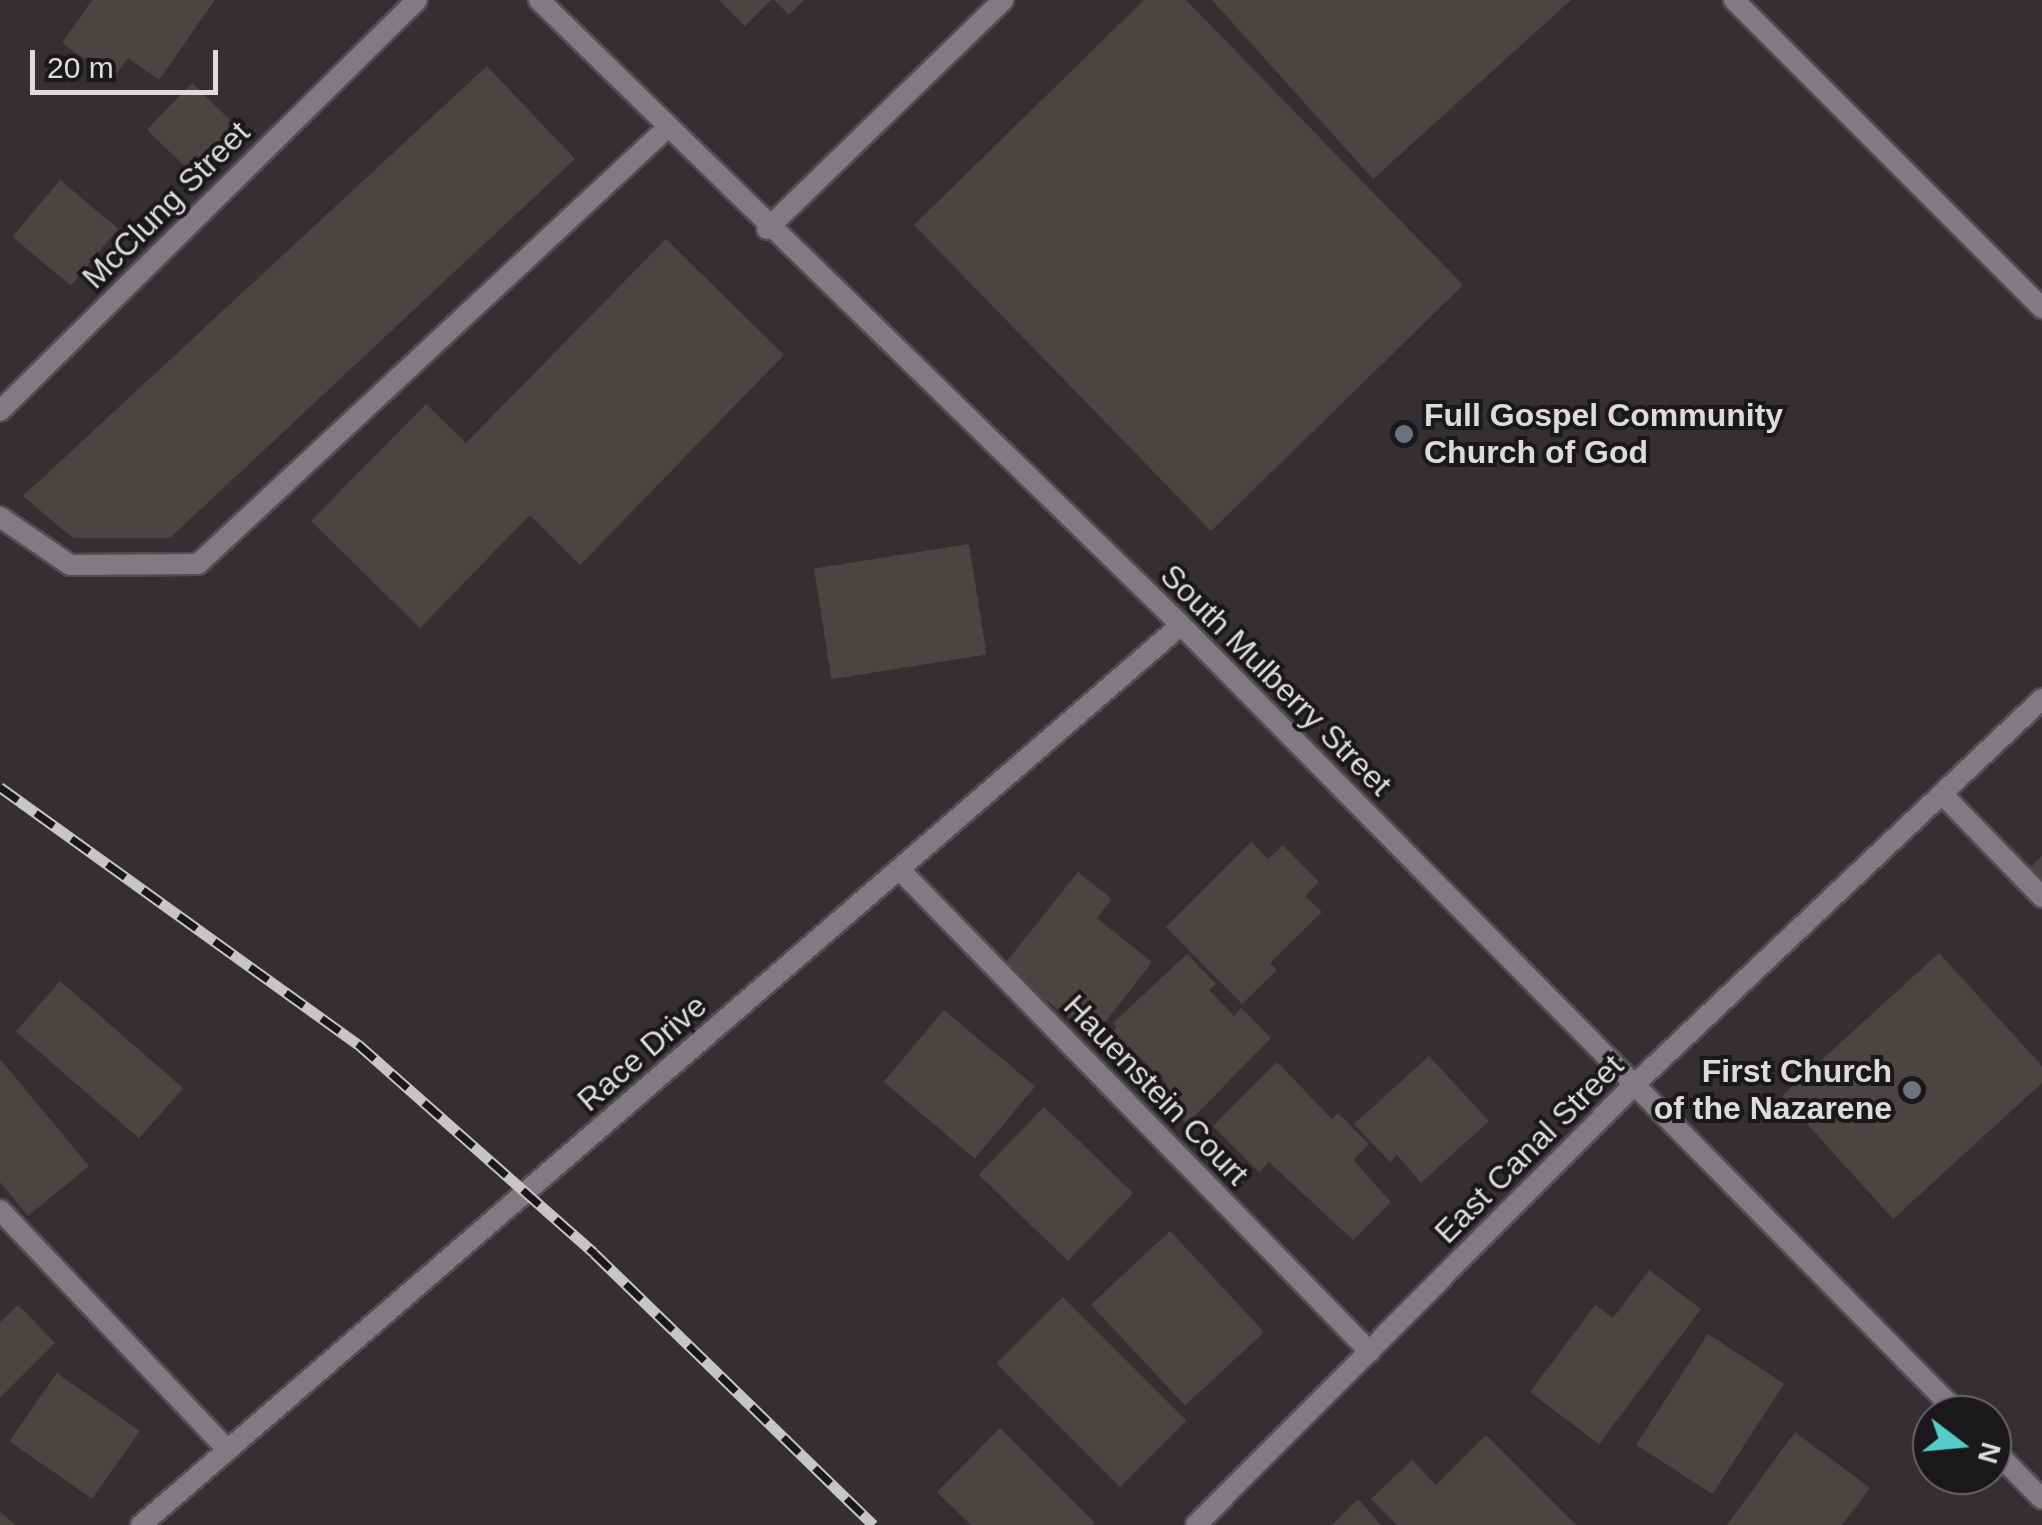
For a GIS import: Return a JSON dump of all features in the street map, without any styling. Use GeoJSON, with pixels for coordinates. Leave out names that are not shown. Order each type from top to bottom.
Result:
{"type":"FeatureCollection","features":[{"type":"Feature","properties":{"kind":"street","name":"McClung Street"},"geometry":{"type":"LineString","coordinates":[[0,411],[416,0]]}},
{"type":"Feature","properties":{"kind":"street","name":"South Mulberry Street"},"geometry":{"type":"LineString","coordinates":[[539,0],[768,229],[1181,625],[1940,1395]]}},
{"type":"Feature","properties":{"kind":"street"},"geometry":{"type":"LineString","coordinates":[[768,229],[1003,0]]}},
{"type":"Feature","properties":{"kind":"street"},"geometry":{"type":"LineString","coordinates":[[1734,0],[2042,308]]}},
{"type":"Feature","properties":{"kind":"street"},"geometry":{"type":"LineString","coordinates":[[0,517],[70,565],[198,564],[667,128]]}},
{"type":"Feature","properties":{"kind":"street","name":"Race Drive"},"geometry":{"type":"LineString","coordinates":[[141,1525],[1181,625]]}},
{"type":"Feature","properties":{"kind":"street","name":"East Canal Street"},"geometry":{"type":"LineString","coordinates":[[1196,1525],[1634,1085],[2042,699]]}},
{"type":"Feature","properties":{"kind":"street"},"geometry":{"type":"LineString","coordinates":[[1942,794],[2042,897]]}},
{"type":"Feature","properties":{"kind":"street","name":"Hauenstein Court"},"geometry":{"type":"LineString","coordinates":[[900,870],[1370,1352]]}},
{"type":"Feature","properties":{"kind":"street"},"geometry":{"type":"LineString","coordinates":[[0,1210],[228,1450]]}},
{"type":"Feature","properties":{"kind":"street"},"geometry":{"type":"LineString","coordinates":[[2012,1468],[2042,1498]]}},
{"type":"Feature","properties":{"kind":"building"},"geometry":{"type":"Polygon","coordinates":[[[92,0],[215,0],[159,80],[128,58],[113,79],[62,43],[92,0]]]}},
{"type":"Feature","properties":{"kind":"building"},"geometry":{"type":"Polygon","coordinates":[[[719,0],[771,0],[745,26],[719,0]]]}},
{"type":"Feature","properties":{"kind":"building"},"geometry":{"type":"Polygon","coordinates":[[[774,0],[804,0],[789,15],[774,0]]]}},
{"type":"Feature","properties":{"kind":"building"},"geometry":{"type":"Polygon","coordinates":[[[1144,0],[1186,0],[1463,285],[1211,531],[914,225],[1144,0]]]}},
{"type":"Feature","properties":{"kind":"building"},"geometry":{"type":"Polygon","coordinates":[[[1212,0],[1571,0],[1373,179],[1212,0]]]}},
{"type":"Feature","properties":{"kind":"building"},"geometry":{"type":"Polygon","coordinates":[[[487,66],[575,159],[170,538],[73,538],[23,496],[487,66]]]}},
{"type":"Feature","properties":{"kind":"building"},"geometry":{"type":"Polygon","coordinates":[[[192,83],[235,125],[190,171],[147,130],[192,83]]]}},
{"type":"Feature","properties":{"kind":"building"},"geometry":{"type":"Polygon","coordinates":[[[60,180],[118,229],[71,286],[12,237],[60,180]]]}},
{"type":"Feature","properties":{"kind":"building"},"geometry":{"type":"Polygon","coordinates":[[[666,239],[784,355],[580,565],[530,515],[420,628],[311,521],[426,404],[466,443],[666,239]]]}},
{"type":"Feature","properties":{"kind":"building"},"geometry":{"type":"Polygon","coordinates":[[[969,544],[987,655],[831,679],[814,569],[969,544]]]}},
{"type":"Feature","properties":{"kind":"building"},"geometry":{"type":"Polygon","coordinates":[[[1251,842],[1268,859],[1283,845],[1319,882],[1305,896],[1322,912],[1270,963],[1277,970],[1242,1004],[1166,927],[1251,842]]]}},
{"type":"Feature","properties":{"kind":"building"},"geometry":{"type":"Polygon","coordinates":[[[2042,856],[2042,886],[2027,870],[2042,856]]]}},
{"type":"Feature","properties":{"kind":"building"},"geometry":{"type":"Polygon","coordinates":[[[1078,872],[1112,899],[1097,918],[1152,962],[1093,1038],[1003,966],[1078,872]]]}},
{"type":"Feature","properties":{"kind":"building","name":"First Church of the Nazarene"},"geometry":{"type":"Polygon","coordinates":[[[1939,953],[2042,1066],[2042,1083],[1893,1219],[1782,1096],[1939,953]]]}},
{"type":"Feature","properties":{"kind":"building"},"geometry":{"type":"Polygon","coordinates":[[[1187,954],[1216,984],[1209,990],[1234,1016],[1241,1008],[1271,1038],[1187,1124],[1156,1094],[1167,1084],[1139,1057],[1132,1064],[1106,1039],[1117,1027],[1113,1023],[1187,954]]]}},
{"type":"Feature","properties":{"kind":"building"},"geometry":{"type":"Polygon","coordinates":[[[60,981],[183,1088],[139,1139],[16,1032],[60,981]]]}},
{"type":"Feature","properties":{"kind":"building"},"geometry":{"type":"Polygon","coordinates":[[[944,1010],[1035,1086],[975,1158],[884,1082],[944,1010]]]}},
{"type":"Feature","properties":{"kind":"building"},"geometry":{"type":"Polygon","coordinates":[[[1429,1056],[1489,1121],[1421,1183],[1397,1155],[1390,1162],[1354,1124],[1429,1056]]]}},
{"type":"Feature","properties":{"kind":"building"},"geometry":{"type":"Polygon","coordinates":[[[0,1059],[89,1166],[28,1216],[0,1182],[0,1059]]]}},
{"type":"Feature","properties":{"kind":"building"},"geometry":{"type":"Polygon","coordinates":[[[1277,1062],[1332,1119],[1338,1113],[1369,1144],[1353,1160],[1391,1202],[1353,1240],[1269,1162],[1259,1172],[1213,1126],[1277,1062]]]}},
{"type":"Feature","properties":{"kind":"building"},"geometry":{"type":"Polygon","coordinates":[[[1044,1107],[1133,1193],[1068,1261],[979,1175],[1044,1107]]]}},
{"type":"Feature","properties":{"kind":"building"},"geometry":{"type":"Polygon","coordinates":[[[1170,1231],[1264,1332],[1185,1406],[1091,1305],[1170,1231]]]}},
{"type":"Feature","properties":{"kind":"building"},"geometry":{"type":"Polygon","coordinates":[[[1649,1270],[1701,1309],[1599,1444],[1530,1392],[1595,1305],[1613,1318],[1649,1270]]]}},
{"type":"Feature","properties":{"kind":"building"},"geometry":{"type":"Polygon","coordinates":[[[1063,1297],[1187,1421],[1120,1487],[997,1363],[1063,1297]]]}},
{"type":"Feature","properties":{"kind":"building"},"geometry":{"type":"Polygon","coordinates":[[[18,1305],[55,1343],[0,1398],[0,1322],[18,1305]]]}},
{"type":"Feature","properties":{"kind":"building"},"geometry":{"type":"Polygon","coordinates":[[[1708,1334],[1784,1384],[1712,1494],[1636,1445],[1708,1334]]]}},
{"type":"Feature","properties":{"kind":"building"},"geometry":{"type":"Polygon","coordinates":[[[57,1373],[140,1431],[92,1499],[9,1441],[57,1373]]]}},
{"type":"Feature","properties":{"kind":"building"},"geometry":{"type":"Polygon","coordinates":[[[1000,1428],[1095,1523],[971,1525],[937,1492],[1000,1428]]]}},
{"type":"Feature","properties":{"kind":"building"},"geometry":{"type":"Polygon","coordinates":[[[1795,1432],[1870,1488],[1842,1525],[1727,1525],[1795,1432]]]}},
{"type":"Feature","properties":{"kind":"building"},"geometry":{"type":"Polygon","coordinates":[[[1486,1435],[1576,1525],[1397,1525],[1371,1499],[1412,1460],[1436,1485],[1486,1435]]]}},
{"type":"Feature","properties":{"kind":"building"},"geometry":{"type":"Polygon","coordinates":[[[1358,1499],[1381,1525],[1332,1525],[1358,1499]]]}},
{"type":"Feature","properties":{"kind":"building"},"geometry":{"type":"Polygon","coordinates":[[[0,1512],[16,1525],[0,1525],[0,1512]]]}},
{"type":"Feature","properties":{"kind":"railway"},"geometry":{"type":"LineString","coordinates":[[0,787],[358,1044],[594,1253],[874,1525]]}},
{"type":"Feature","properties":{"kind":"place","name":"Full Gospel Community Church of God"},"geometry":{"type":"Point","coordinates":[1404,434]}},
{"type":"Feature","properties":{"kind":"place","name":"First Church of the Nazarene"},"geometry":{"type":"Point","coordinates":[1912,1090]}}]}
